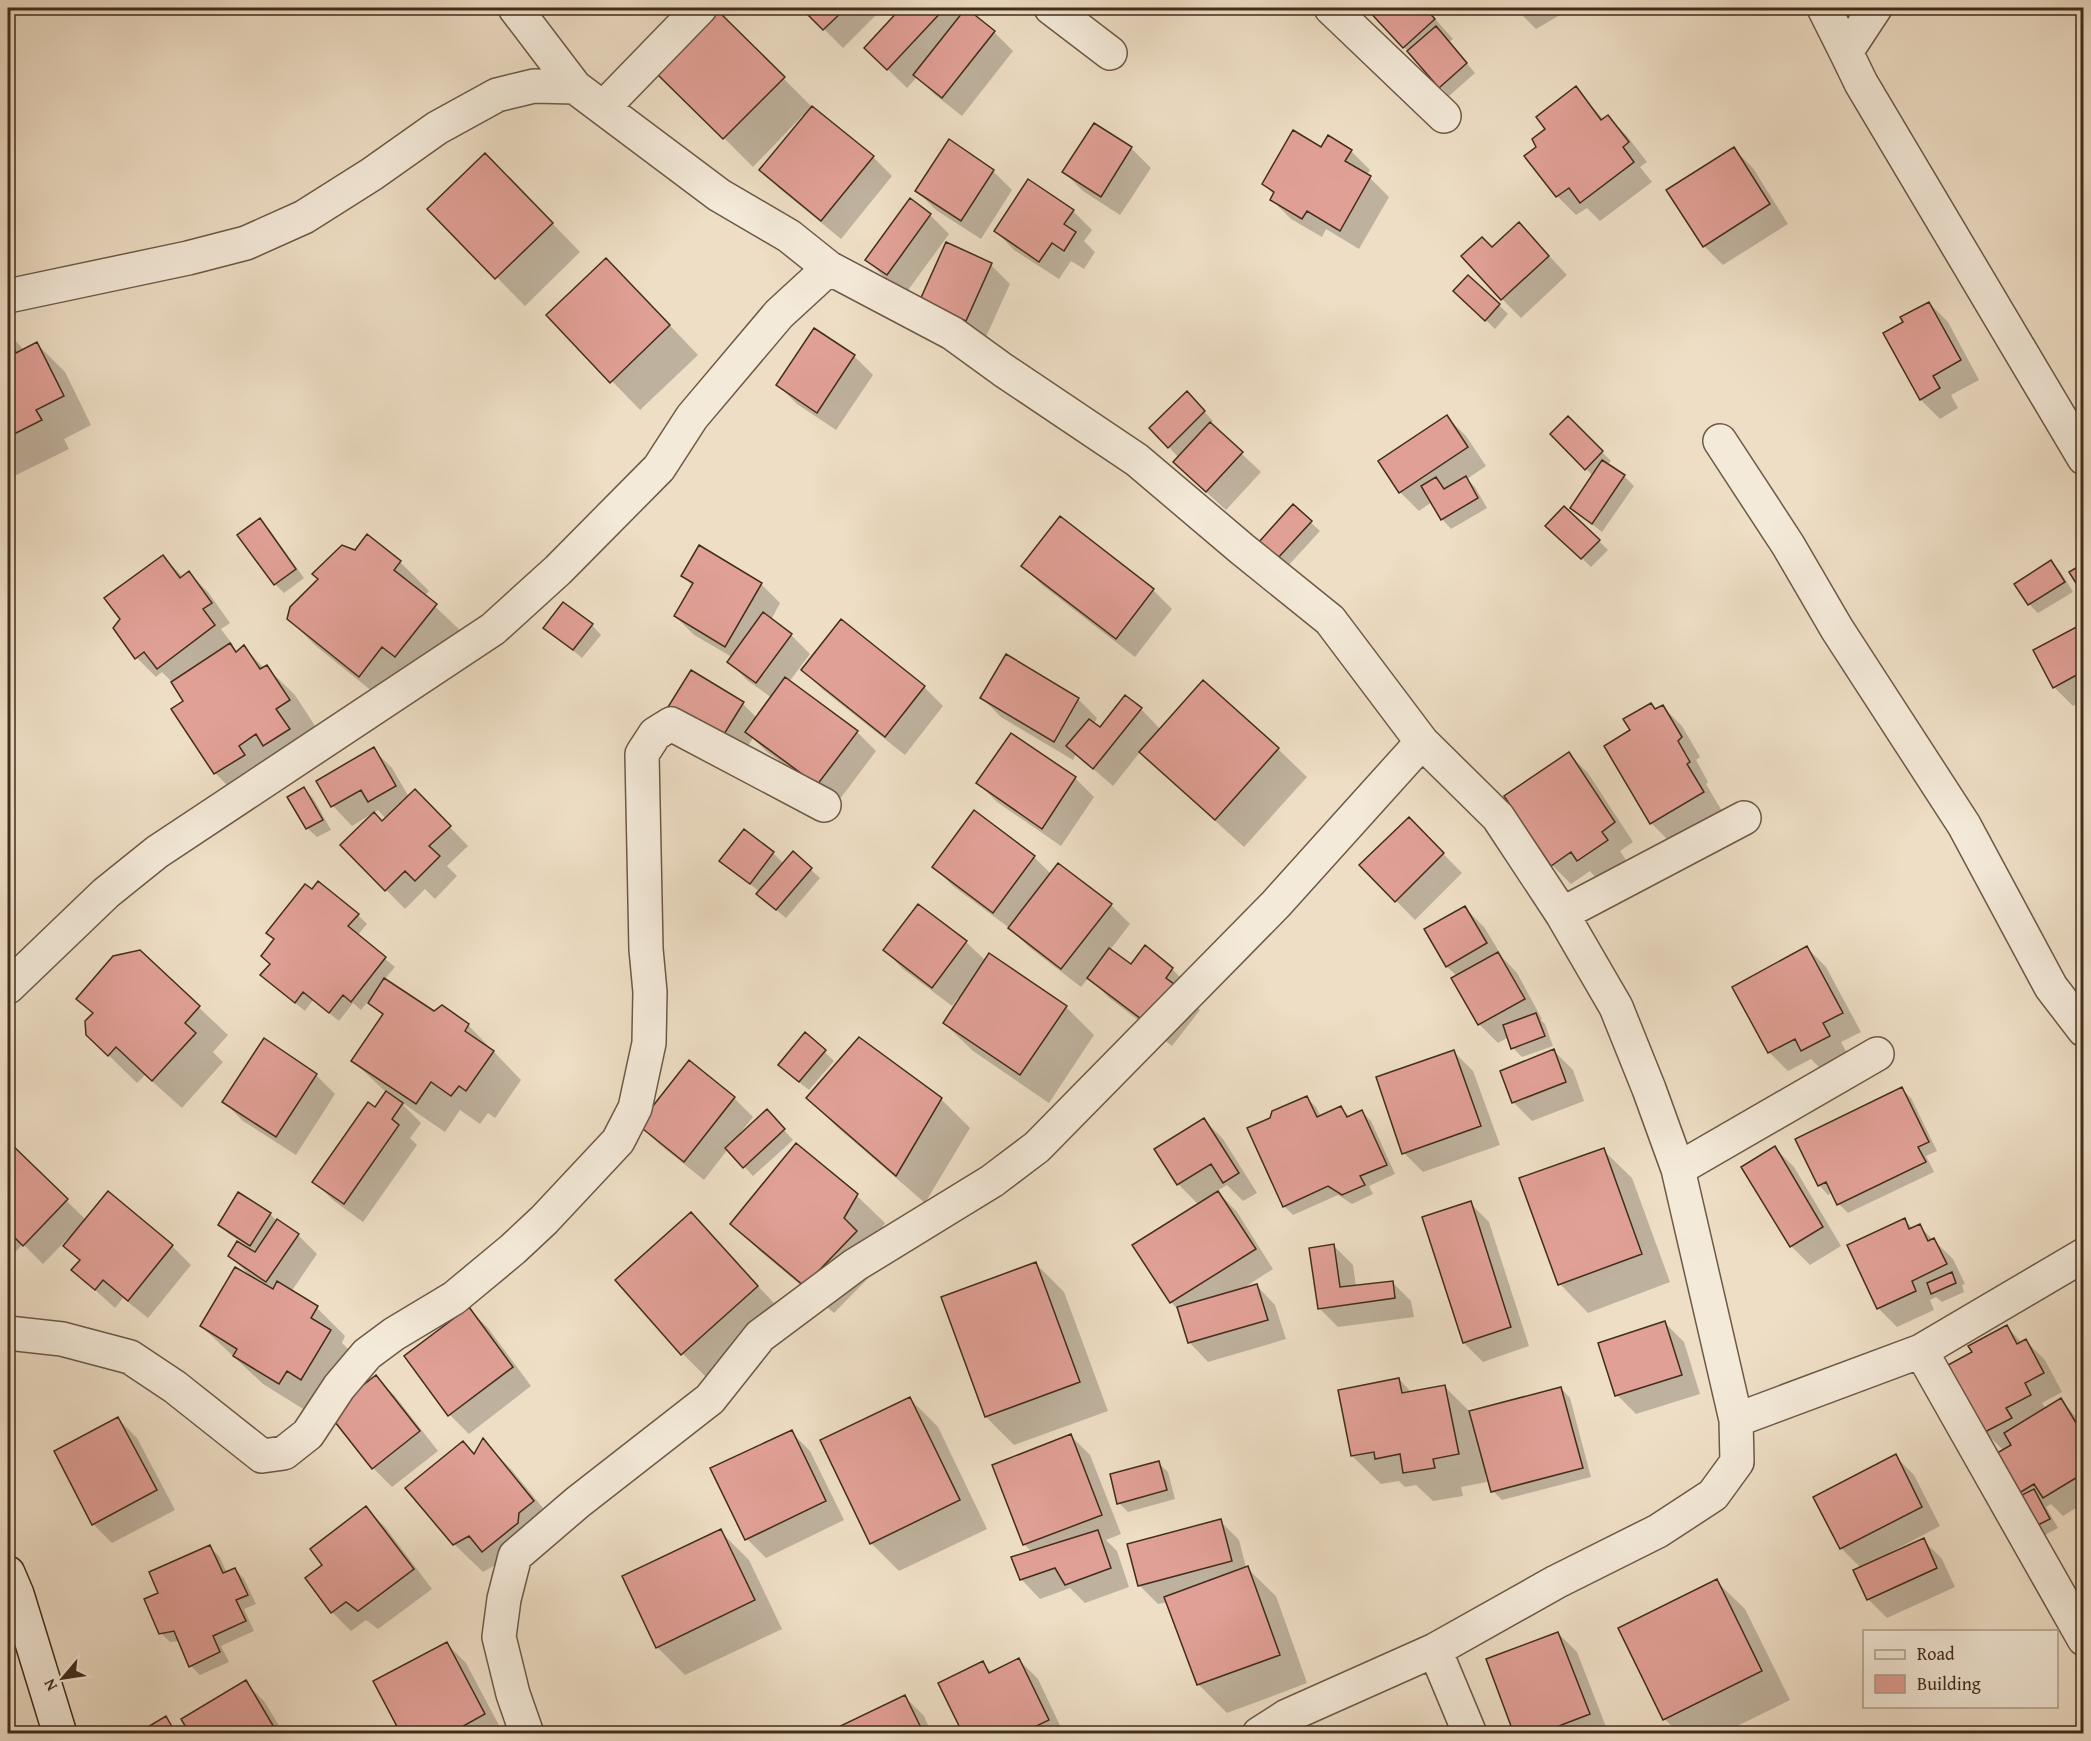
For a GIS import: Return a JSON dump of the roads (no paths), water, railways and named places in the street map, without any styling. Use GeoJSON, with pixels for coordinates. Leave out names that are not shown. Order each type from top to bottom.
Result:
{"type":"FeatureCollection","features":[{"type":"Feature","properties":{"kind":"street"},"geometry":{"type":"LineString","coordinates":[[515,8],[575,87],[719,195],[789,236],[829,268],[952,333],[1137,460],[1330,620],[1422,742],[1498,817],[1562,915],[1616,1006],[1678,1169],[1736,1420],[1737,1462],[1713,1495],[1658,1531],[1556,1582],[1435,1650],[1290,1725],[1259,1734]]}},
{"type":"Feature","properties":{"kind":"street"},"geometry":{"type":"LineString","coordinates":[[603,108],[700,8]]}},
{"type":"Feature","properties":{"kind":"street"},"geometry":{"type":"LineString","coordinates":[[1051,8],[1110,53]]}},
{"type":"Feature","properties":{"kind":"street"},"geometry":{"type":"LineString","coordinates":[[1331,8],[1444,116]]}},
{"type":"Feature","properties":{"kind":"street"},"geometry":{"type":"LineString","coordinates":[[1824,8],[1860,83],[2084,458]]}},
{"type":"Feature","properties":{"kind":"street"},"geometry":{"type":"LineString","coordinates":[[1846,52],[1875,8]]}},
{"type":"Feature","properties":{"kind":"street"},"geometry":{"type":"LineString","coordinates":[[8,296],[188,258],[246,243],[304,217],[372,174],[437,128],[497,95],[534,86],[575,87]]}},
{"type":"Feature","properties":{"kind":"street"},"geometry":{"type":"LineString","coordinates":[[8,987],[106,893],[157,852],[493,629],[558,570],[659,468],[692,417],[779,314],[829,268]]}},
{"type":"Feature","properties":{"kind":"street"},"geometry":{"type":"LineString","coordinates":[[1720,441],[1788,545],[1837,629],[1964,825],[2051,987],[2084,1030]]}},
{"type":"Feature","properties":{"kind":"street"},"geometry":{"type":"LineString","coordinates":[[8,1333],[62,1339],[130,1357],[175,1388],[262,1456],[284,1453],[308,1434],[339,1387],[367,1354],[394,1334],[454,1298],[513,1249],[544,1220],[618,1141],[635,1108],[649,1043],[650,992],[646,949],[642,754],[655,734],[670,724],[824,806]]}},
{"type":"Feature","properties":{"kind":"street"},"geometry":{"type":"LineString","coordinates":[[527,1734],[513,1694],[499,1637],[504,1599],[515,1556],[578,1502],[710,1399],[760,1336],[855,1265],[992,1181],[1037,1147],[1276,904],[1422,742]]}},
{"type":"Feature","properties":{"kind":"street"},"geometry":{"type":"LineString","coordinates":[[1562,915],[1744,818]]}},
{"type":"Feature","properties":{"kind":"street"},"geometry":{"type":"LineString","coordinates":[[1678,1169],[1877,1054]]}},
{"type":"Feature","properties":{"kind":"street"},"geometry":{"type":"LineString","coordinates":[[1736,1420],[1922,1350],[2084,1255]]}},
{"type":"Feature","properties":{"kind":"street"},"geometry":{"type":"LineString","coordinates":[[1922,1350],[2084,1640]]}},
{"type":"Feature","properties":{"kind":"street"},"geometry":{"type":"LineString","coordinates":[[8,1573],[17,1594],[60,1734]]}},
{"type":"Feature","properties":{"kind":"street"},"geometry":{"type":"LineString","coordinates":[[1435,1650],[1470,1734]]}}]}
